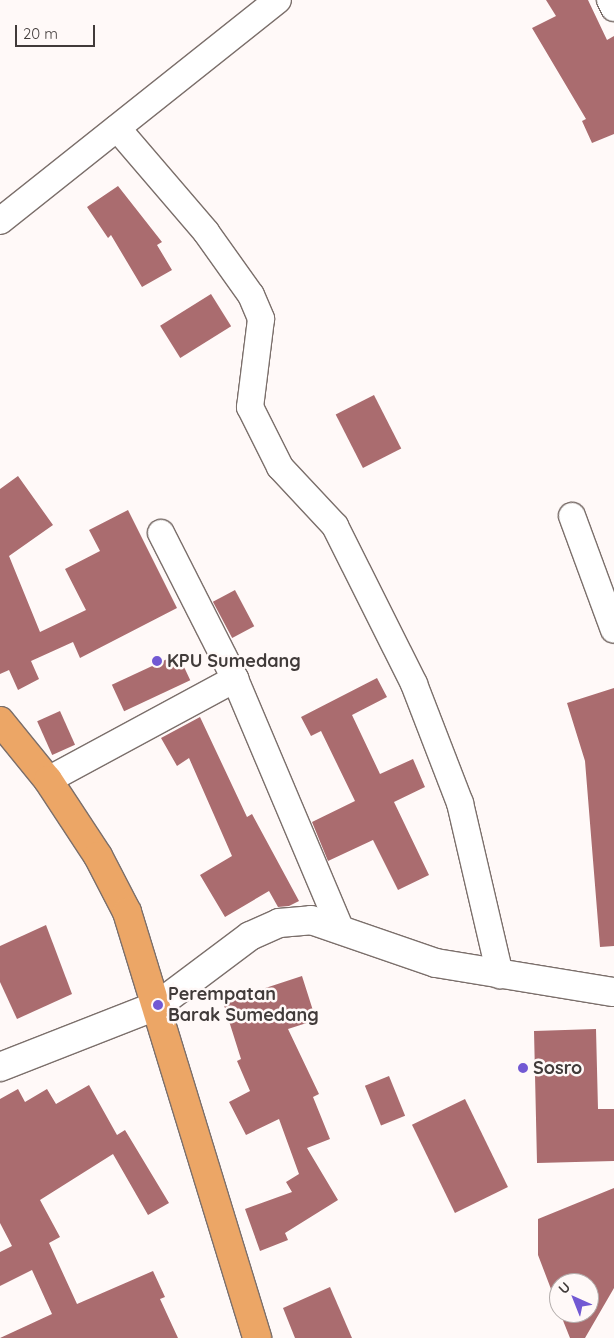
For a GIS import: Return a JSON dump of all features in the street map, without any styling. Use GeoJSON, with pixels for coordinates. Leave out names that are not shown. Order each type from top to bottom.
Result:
{"type":"FeatureCollection","features":[{"type":"Feature","properties":{"kind":"highway"},"geometry":{"type":"LineString","coordinates":[[0,721],[48,780],[98,856],[127,912],[158,1005],[257,1338]]}},
{"type":"Feature","properties":{"kind":"street"},"geometry":{"type":"LineString","coordinates":[[0,221],[278,0]]}},
{"type":"Feature","properties":{"kind":"street"},"geometry":{"type":"LineString","coordinates":[[610,0],[614,8]]}},
{"type":"Feature","properties":{"kind":"street"},"geometry":{"type":"LineString","coordinates":[[116,128],[206,232],[251,295],[260,319],[250,406],[280,467],[335,526],[414,684],[460,803],[500,975]]}},
{"type":"Feature","properties":{"kind":"street"},"geometry":{"type":"LineString","coordinates":[[572,516],[614,630]]}},
{"type":"Feature","properties":{"kind":"street"},"geometry":{"type":"LineString","coordinates":[[161,533],[235,679],[340,928]]}},
{"type":"Feature","properties":{"kind":"street"},"geometry":{"type":"LineString","coordinates":[[48,780],[235,679]]}},
{"type":"Feature","properties":{"kind":"street"},"geometry":{"type":"LineString","coordinates":[[0,1067],[158,1005],[250,936],[279,923],[311,920],[340,928],[436,963],[500,975],[614,992]]}},
{"type":"Feature","properties":{"kind":"building"},"geometry":{"type":"Polygon","coordinates":[[[546,0],[588,0],[607,40],[614,36],[614,134],[592,143],[582,121],[586,119],[532,28],[556,16],[546,0]]]}},
{"type":"Feature","properties":{"kind":"building"},"geometry":{"type":"Polygon","coordinates":[[[118,186],[162,242],[157,245],[172,270],[142,287],[111,235],[108,238],[87,207],[118,186]]]}},
{"type":"Feature","properties":{"kind":"building"},"geometry":{"type":"Polygon","coordinates":[[[211,294],[231,326],[180,358],[160,326],[211,294]]]}},
{"type":"Feature","properties":{"kind":"building"},"geometry":{"type":"Polygon","coordinates":[[[374,395],[401,448],[363,468],[336,415],[374,395]]]}},
{"type":"Feature","properties":{"kind":"building"},"geometry":{"type":"Polygon","coordinates":[[[18,476],[53,525],[9,556],[40,632],[86,610],[65,569],[100,551],[89,530],[128,510],[177,608],[80,658],[73,642],[31,661],[39,679],[18,690],[9,670],[0,674],[0,489],[18,476]]]}},
{"type":"Feature","properties":{"kind":"building"},"geometry":{"type":"Polygon","coordinates":[[[235,590],[254,626],[232,638],[213,602],[235,590]]]}},
{"type":"Feature","properties":{"kind":"building"},"geometry":{"type":"Polygon","coordinates":[[[178,654],[190,680],[124,711],[112,685],[178,654]]]}},
{"type":"Feature","properties":{"kind":"building"},"geometry":{"type":"Polygon","coordinates":[[[377,678],[387,697],[352,715],[380,774],[413,759],[425,787],[394,802],[429,875],[398,890],[373,840],[328,861],[312,822],[355,801],[321,731],[311,736],[301,717],[377,678]]]}},
{"type":"Feature","properties":{"kind":"building"},"geometry":{"type":"Polygon","coordinates":[[[614,688],[614,946],[600,947],[585,761],[567,703],[614,688]]]}},
{"type":"Feature","properties":{"kind":"building"},"geometry":{"type":"Polygon","coordinates":[[[60,711],[75,745],[52,755],[37,721],[60,711]]]}},
{"type":"Feature","properties":{"kind":"building"},"geometry":{"type":"Polygon","coordinates":[[[200,717],[247,817],[252,814],[299,901],[289,906],[278,907],[269,891],[225,917],[200,875],[232,856],[189,758],[177,766],[161,738],[200,717]]]}},
{"type":"Feature","properties":{"kind":"building"},"geometry":{"type":"Polygon","coordinates":[[[46,925],[72,994],[17,1019],[0,982],[0,946],[46,925]]]}},
{"type":"Feature","properties":{"kind":"building"},"geometry":{"type":"Polygon","coordinates":[[[302,976],[316,1020],[288,1029],[319,1094],[313,1097],[330,1139],[307,1148],[338,1200],[285,1233],[288,1240],[260,1251],[245,1209],[292,1192],[286,1182],[299,1174],[279,1119],[246,1135],[229,1102],[250,1091],[237,1061],[241,1059],[223,1002],[302,976]]]}},
{"type":"Feature","properties":{"kind":"building"},"geometry":{"type":"Polygon","coordinates":[[[596,1029],[598,1109],[614,1109],[614,1161],[537,1163],[534,1031],[596,1029]]]}},
{"type":"Feature","properties":{"kind":"building"},"geometry":{"type":"Polygon","coordinates":[[[389,1076],[405,1116],[381,1126],[365,1086],[389,1076]]]}},
{"type":"Feature","properties":{"kind":"building"},"geometry":{"type":"Polygon","coordinates":[[[89,1085],[117,1135],[125,1130],[169,1203],[148,1215],[113,1154],[40,1200],[60,1237],[49,1243],[77,1304],[153,1271],[165,1297],[160,1299],[178,1338],[0,1338],[52,1314],[32,1270],[0,1286],[0,1252],[12,1246],[0,1223],[0,1099],[18,1089],[25,1102],[47,1089],[56,1104],[89,1085]]]}},
{"type":"Feature","properties":{"kind":"building"},"geometry":{"type":"Polygon","coordinates":[[[465,1099],[508,1187],[455,1213],[412,1125],[465,1099]]]}},
{"type":"Feature","properties":{"kind":"building"},"geometry":{"type":"Polygon","coordinates":[[[614,1188],[614,1288],[599,1314],[599,1273],[549,1273],[549,1284],[538,1255],[538,1219],[614,1188]]]}},
{"type":"Feature","properties":{"kind":"building"},"geometry":{"type":"Polygon","coordinates":[[[330,1287],[352,1338],[295,1338],[283,1308],[330,1287]]]}},
{"type":"Feature","properties":{"kind":"building"},"geometry":{"type":"Polygon","coordinates":[[[564,1323],[594,1323],[585,1338],[570,1338],[564,1323]]]}},
{"type":"Feature","properties":{"kind":"place","name":"KPU Sumedang"},"geometry":{"type":"Point","coordinates":[157,661]}},
{"type":"Feature","properties":{"kind":"place","name":"Perempatan Barak Sumedang"},"geometry":{"type":"Point","coordinates":[158,1005]}},
{"type":"Feature","properties":{"kind":"place","name":"Sosro"},"geometry":{"type":"Point","coordinates":[523,1068]}}]}
